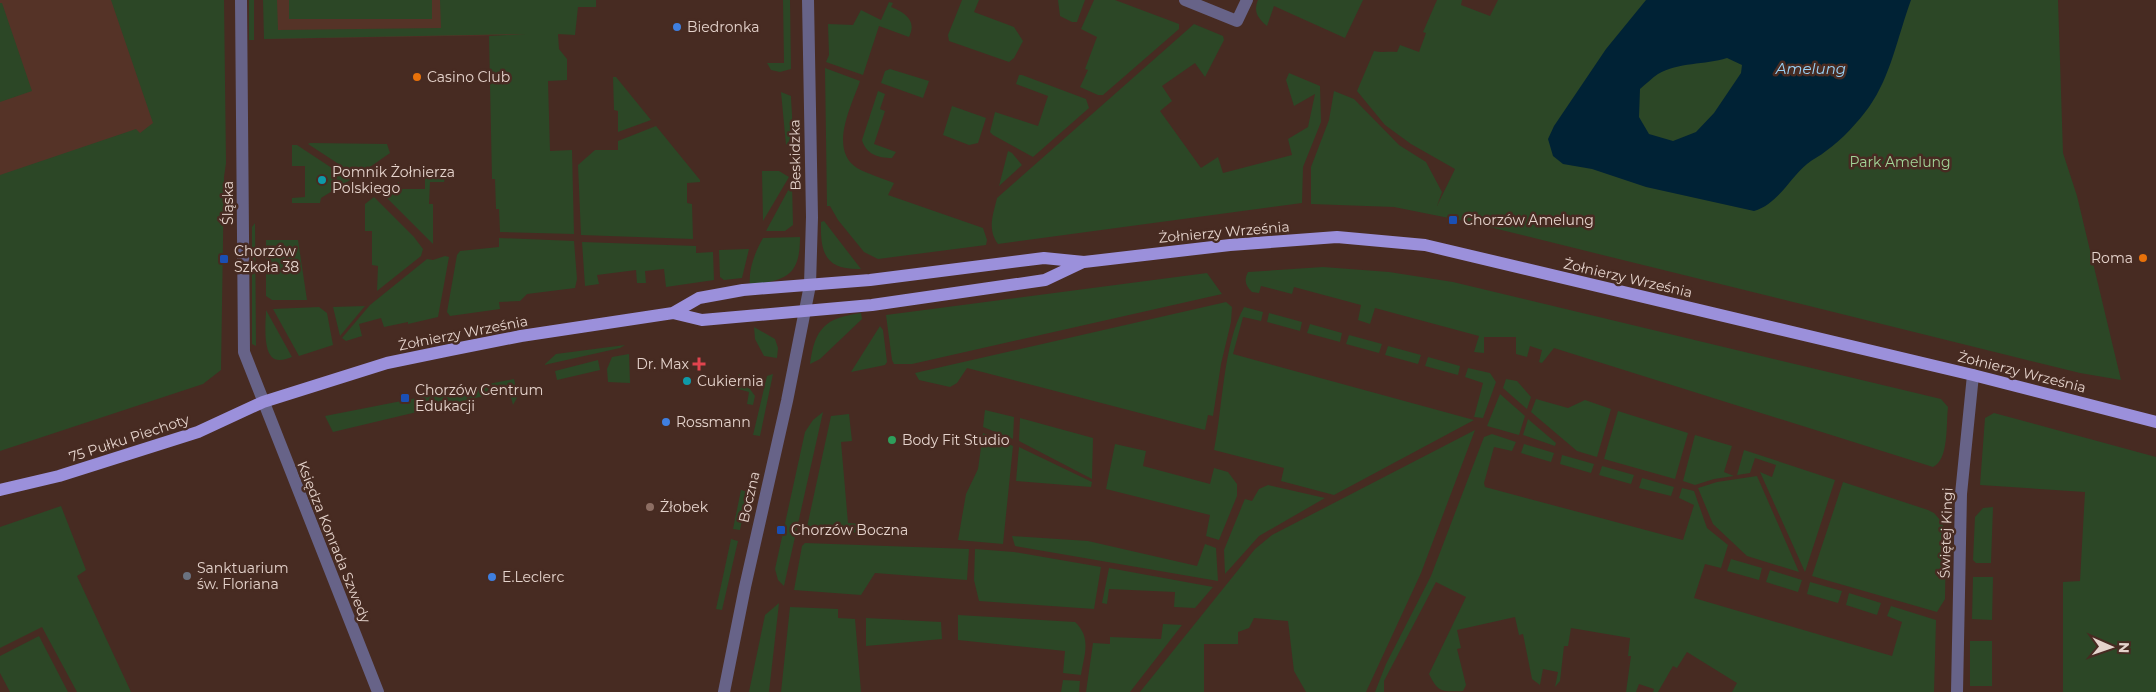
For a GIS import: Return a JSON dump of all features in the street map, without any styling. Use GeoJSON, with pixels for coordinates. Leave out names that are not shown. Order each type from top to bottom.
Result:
{"type":"FeatureCollection","features":[{"type":"Feature","properties":{"kind":"main road","name":"Żołnierzy Września"},"geometry":{"type":"LineString","coordinates":[[263,402],[387,364],[521,336],[673,313],[699,298],[743,290],[810,286],[1044,258],[1084,262],[1230,245],[1337,237],[1424,245],[1972,375],[2156,422]]}},
{"type":"Feature","properties":{"kind":"main road","name":"Żołnierzy Września"},"geometry":{"type":"LineString","coordinates":[[673,313],[702,320],[872,305],[1045,280],[1084,262]]}},
{"type":"Feature","properties":{"kind":"main road","name":"75 Pułku Piechoty"},"geometry":{"type":"LineString","coordinates":[[0,490],[59,476],[198,432],[263,402]]}},
{"type":"Feature","properties":{"kind":"street","name":"Śląska"},"geometry":{"type":"LineString","coordinates":[[241,0],[244,352],[263,402]]}},
{"type":"Feature","properties":{"kind":"street","name":"Beskidzka"},"geometry":{"type":"LineString","coordinates":[[805,310],[810,286],[812,216],[808,0]]}},
{"type":"Feature","properties":{"kind":"street"},"geometry":{"type":"LineString","coordinates":[[1185,0],[1238,21],[1247,0]]}},
{"type":"Feature","properties":{"kind":"street","name":"Boczna"},"geometry":{"type":"LineString","coordinates":[[724,692],[805,310]]}},
{"type":"Feature","properties":{"kind":"street","name":"Świętej Kingi"},"geometry":{"type":"LineString","coordinates":[[1957,692],[1961,494],[1972,375]]}},
{"type":"Feature","properties":{"kind":"street","name":"Księdza Konrada Szwedy"},"geometry":{"type":"LineString","coordinates":[[263,402],[378,692]]}},
{"type":"Feature","properties":{"kind":"shaded area"},"geometry":{"type":"Polygon","coordinates":[[[0,0],[123,0],[162,126],[0,252],[0,0]]]}},
{"type":"Feature","properties":{"kind":"shaded area"},"geometry":{"type":"Polygon","coordinates":[[[265,0],[573,0],[573,34],[266,39],[265,0]]]}},
{"type":"Feature","properties":{"kind":"green space"},"geometry":{"type":"Polygon","coordinates":[[[111,0],[224,0],[226,163],[224,177],[221,370],[203,384],[0,451],[0,175],[136,129],[140,133],[153,123],[111,0]]]}},
{"type":"Feature","properties":{"kind":"green space"},"geometry":{"type":"Polygon","coordinates":[[[249,0],[254,0],[254,40],[249,40],[249,0]]]}},
{"type":"Feature","properties":{"kind":"green space"},"geometry":{"type":"Polygon","coordinates":[[[263,0],[277,0],[278,30],[441,28],[440,0],[596,0],[596,7],[578,7],[575,35],[558,34],[559,49],[567,59],[567,80],[548,81],[550,151],[572,150],[574,234],[500,232],[499,209],[496,209],[495,179],[492,179],[489,36],[526,34],[264,39],[263,0]]]}},
{"type":"Feature","properties":{"kind":"green space"},"geometry":{"type":"Polygon","coordinates":[[[289,0],[432,0],[432,19],[289,19],[289,0]]]}},
{"type":"Feature","properties":{"kind":"green space"},"geometry":{"type":"Polygon","coordinates":[[[783,0],[790,0],[791,69],[780,72],[771,70],[767,63],[784,63],[783,0]]]}},
{"type":"Feature","properties":{"kind":"green space"},"geometry":{"type":"Polygon","coordinates":[[[962,0],[979,0],[974,12],[1014,27],[1023,41],[1014,58],[1009,62],[949,41],[948,35],[962,0]]]}},
{"type":"Feature","properties":{"kind":"green space"},"geometry":{"type":"Polygon","coordinates":[[[1058,0],[1085,0],[1077,22],[1072,22],[1060,16],[1058,0]]]}},
{"type":"Feature","properties":{"kind":"green space"},"geometry":{"type":"Polygon","coordinates":[[[1094,0],[1115,0],[1179,24],[1179,29],[1103,95],[1098,95],[1080,87],[1088,70],[1085,69],[1097,37],[1081,29],[1094,0]]]}},
{"type":"Feature","properties":{"kind":"green space"},"geometry":{"type":"Polygon","coordinates":[[[1258,0],[1363,0],[1345,38],[1274,6],[1267,26],[1257,14],[1258,0]]]}},
{"type":"Feature","properties":{"kind":"green space","name":"Park Amelung"},"geometry":{"type":"Polygon","coordinates":[[[1437,0],[1462,0],[1461,5],[1490,16],[1498,0],[2058,0],[2063,153],[2077,196],[2121,380],[2080,373],[1469,222],[1394,207],[1311,204],[1311,167],[1329,120],[1334,91],[1354,99],[1399,145],[1426,162],[1442,192],[1437,206],[1455,169],[1411,144],[1385,125],[1357,91],[1374,51],[1397,52],[1400,45],[1419,52],[1426,33],[1423,32],[1437,0]]]}},
{"type":"Feature","properties":{"kind":"green space"},"geometry":{"type":"Polygon","coordinates":[[[889,2],[893,3],[891,7],[909,18],[912,26],[909,37],[879,26],[863,75],[826,62],[829,55],[828,24],[853,25],[861,10],[881,20],[889,2]]]}},
{"type":"Feature","properties":{"kind":"green space"},"geometry":{"type":"Polygon","coordinates":[[[0,3],[2,3],[32,91],[0,102],[0,3]]]}},
{"type":"Feature","properties":{"kind":"green space"},"geometry":{"type":"Polygon","coordinates":[[[1194,24],[1223,36],[1224,40],[1205,77],[1195,63],[1162,86],[1172,101],[1160,111],[1201,168],[1218,157],[1223,173],[1292,155],[1288,139],[1308,127],[1315,94],[1294,106],[1286,80],[1289,73],[1320,86],[1321,122],[1303,167],[1302,203],[998,244],[992,227],[997,198],[1194,24]]]}},
{"type":"Feature","properties":{"kind":"green space"},"geometry":{"type":"Polygon","coordinates":[[[825,68],[860,81],[848,114],[843,138],[844,150],[848,160],[857,168],[894,183],[888,195],[983,228],[987,240],[986,245],[878,259],[864,252],[838,220],[830,206],[827,206],[825,68]]]}},
{"type":"Feature","properties":{"kind":"green space"},"geometry":{"type":"Polygon","coordinates":[[[890,69],[929,81],[923,98],[881,83],[885,71],[890,69]]]}},
{"type":"Feature","properties":{"kind":"green space"},"geometry":{"type":"Polygon","coordinates":[[[1019,75],[1086,99],[1089,108],[1033,157],[990,132],[995,112],[1038,126],[1048,96],[1016,84],[1019,75]]]}},
{"type":"Feature","properties":{"kind":"green space"},"geometry":{"type":"Polygon","coordinates":[[[613,77],[616,77],[651,120],[618,132],[618,111],[614,110],[613,77]]]}},
{"type":"Feature","properties":{"kind":"green space"},"geometry":{"type":"Polygon","coordinates":[[[878,91],[885,94],[880,109],[885,111],[874,144],[896,152],[892,158],[873,154],[866,149],[862,140],[878,91]]]}},
{"type":"Feature","properties":{"kind":"green space"},"geometry":{"type":"Polygon","coordinates":[[[781,92],[791,96],[792,129],[786,145],[781,92]]]}},
{"type":"Feature","properties":{"kind":"green space"},"geometry":{"type":"Polygon","coordinates":[[[952,106],[986,118],[978,143],[969,145],[943,135],[952,106]]]}},
{"type":"Feature","properties":{"kind":"green space"},"geometry":{"type":"Polygon","coordinates":[[[656,126],[700,180],[700,182],[687,183],[687,203],[692,204],[693,239],[581,235],[578,165],[595,150],[618,150],[618,141],[656,126]]]}},
{"type":"Feature","properties":{"kind":"green space"},"geometry":{"type":"Polygon","coordinates":[[[308,144],[387,144],[390,153],[357,176],[308,144]]]}},
{"type":"Feature","properties":{"kind":"green space"},"geometry":{"type":"Polygon","coordinates":[[[292,145],[297,145],[350,180],[321,198],[320,203],[292,203],[292,198],[305,197],[305,166],[292,166],[292,145]]]}},
{"type":"Feature","properties":{"kind":"green space"},"geometry":{"type":"Polygon","coordinates":[[[1008,151],[1022,165],[999,186],[1008,151]]]}},
{"type":"Feature","properties":{"kind":"green space"},"geometry":{"type":"Polygon","coordinates":[[[762,171],[779,171],[789,177],[763,221],[762,171]]]}},
{"type":"Feature","properties":{"kind":"green space"},"geometry":{"type":"Polygon","coordinates":[[[425,178],[445,178],[444,182],[430,182],[429,204],[433,204],[433,244],[382,193],[399,182],[399,189],[425,189],[425,178]]]}},
{"type":"Feature","properties":{"kind":"green space"},"geometry":{"type":"Polygon","coordinates":[[[792,183],[793,225],[785,231],[766,231],[792,183]]]}},
{"type":"Feature","properties":{"kind":"green space"},"geometry":{"type":"Polygon","coordinates":[[[374,197],[414,237],[423,249],[421,256],[377,291],[378,266],[372,265],[372,231],[365,231],[365,204],[374,197]]]}},
{"type":"Feature","properties":{"kind":"green space"},"geometry":{"type":"Polygon","coordinates":[[[824,221],[861,269],[840,267],[828,258],[822,243],[821,222],[824,221]]]}},
{"type":"Feature","properties":{"kind":"green space"},"geometry":{"type":"Polygon","coordinates":[[[255,223],[256,346],[252,344],[252,227],[255,223]]]}},
{"type":"Feature","properties":{"kind":"green space"},"geometry":{"type":"Polygon","coordinates":[[[800,237],[797,261],[788,274],[773,281],[750,286],[753,261],[763,238],[800,237]]]}},
{"type":"Feature","properties":{"kind":"green space"},"geometry":{"type":"Polygon","coordinates":[[[499,238],[574,241],[577,279],[575,288],[527,294],[520,301],[499,302],[500,309],[450,316],[447,312],[457,255],[460,251],[499,247],[499,238]]]}},
{"type":"Feature","properties":{"kind":"green space"},"geometry":{"type":"Polygon","coordinates":[[[266,240],[298,240],[307,300],[272,300],[266,296],[266,240]]]}},
{"type":"Feature","properties":{"kind":"green space"},"geometry":{"type":"Polygon","coordinates":[[[582,242],[696,246],[696,253],[713,252],[714,280],[666,287],[664,269],[645,271],[646,283],[637,283],[636,270],[597,275],[599,284],[585,286],[582,242]]]}},
{"type":"Feature","properties":{"kind":"green space"},"geometry":{"type":"Polygon","coordinates":[[[749,249],[742,278],[724,280],[720,277],[719,250],[749,249]]]}},
{"type":"Feature","properties":{"kind":"green space"},"geometry":{"type":"Polygon","coordinates":[[[445,256],[449,257],[438,317],[384,327],[381,318],[359,324],[362,336],[346,341],[342,338],[370,305],[427,259],[433,260],[445,256]]]}},
{"type":"Feature","properties":{"kind":"green space"},"geometry":{"type":"Polygon","coordinates":[[[1323,267],[1389,272],[1453,282],[1941,399],[1948,407],[1947,432],[1942,457],[1933,467],[1554,348],[1542,363],[1539,362],[1542,350],[1530,346],[1527,357],[1516,354],[1516,337],[1484,337],[1484,353],[1474,352],[1479,336],[1375,308],[1370,324],[1358,320],[1361,305],[1294,287],[1292,294],[1261,286],[1259,293],[1252,292],[1246,282],[1248,272],[1323,267]]]}},
{"type":"Feature","properties":{"kind":"green space"},"geometry":{"type":"Polygon","coordinates":[[[1207,273],[1222,294],[912,364],[894,364],[892,360],[886,315],[1207,273]]]}},
{"type":"Feature","properties":{"kind":"green space"},"geometry":{"type":"Polygon","coordinates":[[[1226,302],[1232,307],[1231,322],[1221,364],[1213,416],[1208,415],[1205,430],[967,368],[957,383],[950,387],[919,380],[915,373],[1226,302]]]}},
{"type":"Feature","properties":{"kind":"green space"},"geometry":{"type":"Polygon","coordinates":[[[365,306],[340,336],[333,307],[365,306]]]}},
{"type":"Feature","properties":{"kind":"green space"},"geometry":{"type":"Polygon","coordinates":[[[319,307],[327,313],[333,345],[299,356],[273,309],[319,307]]]}},
{"type":"Feature","properties":{"kind":"green space"},"geometry":{"type":"Polygon","coordinates":[[[1244,307],[1263,312],[1261,321],[1243,317],[1233,354],[1474,420],[1334,495],[1281,481],[1284,468],[1214,450],[1224,376],[1232,339],[1244,307]]]}},
{"type":"Feature","properties":{"kind":"green space"},"geometry":{"type":"Polygon","coordinates":[[[266,310],[292,357],[280,360],[274,359],[270,354],[267,348],[265,331],[266,310]]]}},
{"type":"Feature","properties":{"kind":"green space"},"geometry":{"type":"Polygon","coordinates":[[[861,313],[862,319],[820,359],[810,364],[815,342],[824,327],[839,318],[861,313]]]}},
{"type":"Feature","properties":{"kind":"green space"},"geometry":{"type":"Polygon","coordinates":[[[1269,313],[1302,322],[1300,331],[1267,322],[1269,313]]]}},
{"type":"Feature","properties":{"kind":"green space"},"geometry":{"type":"Polygon","coordinates":[[[1310,324],[1342,333],[1340,342],[1307,333],[1310,324]]]}},
{"type":"Feature","properties":{"kind":"green space"},"geometry":{"type":"Polygon","coordinates":[[[880,326],[883,330],[887,362],[885,365],[851,372],[880,326]]]}},
{"type":"Feature","properties":{"kind":"green space"},"geometry":{"type":"Polygon","coordinates":[[[754,327],[775,339],[778,348],[777,358],[764,356],[755,339],[754,327]]]}},
{"type":"Feature","properties":{"kind":"green space"},"geometry":{"type":"Polygon","coordinates":[[[1349,335],[1382,344],[1379,353],[1346,344],[1349,335]]]}},
{"type":"Feature","properties":{"kind":"green space"},"geometry":{"type":"Polygon","coordinates":[[[625,345],[620,348],[544,365],[556,354],[625,345]]]}},
{"type":"Feature","properties":{"kind":"green space"},"geometry":{"type":"Polygon","coordinates":[[[1388,346],[1421,355],[1418,364],[1385,355],[1388,346]]]}},
{"type":"Feature","properties":{"kind":"green space"},"geometry":{"type":"Polygon","coordinates":[[[629,354],[630,383],[608,382],[607,369],[612,357],[629,354]]]}},
{"type":"Feature","properties":{"kind":"green space"},"geometry":{"type":"Polygon","coordinates":[[[1428,357],[1460,366],[1458,375],[1425,366],[1428,357]]]}},
{"type":"Feature","properties":{"kind":"green space"},"geometry":{"type":"Polygon","coordinates":[[[598,360],[600,370],[557,380],[555,371],[598,360]]]}},
{"type":"Feature","properties":{"kind":"green space"},"geometry":{"type":"Polygon","coordinates":[[[1468,368],[1490,373],[1496,382],[1483,418],[1474,417],[1483,383],[1465,377],[1468,368]]]}},
{"type":"Feature","properties":{"kind":"green space"},"geometry":{"type":"Polygon","coordinates":[[[739,374],[755,396],[753,405],[747,404],[749,392],[735,388],[739,374]]]}},
{"type":"Feature","properties":{"kind":"green space"},"geometry":{"type":"Polygon","coordinates":[[[773,374],[760,436],[753,435],[767,376],[773,374]]]}},
{"type":"Feature","properties":{"kind":"green space"},"geometry":{"type":"Polygon","coordinates":[[[514,379],[518,396],[513,405],[509,390],[333,432],[325,416],[514,379]]]}},
{"type":"Feature","properties":{"kind":"green space"},"geometry":{"type":"Polygon","coordinates":[[[1506,379],[1517,381],[1531,397],[1527,409],[1503,388],[1506,379]]]}},
{"type":"Feature","properties":{"kind":"green space"},"geometry":{"type":"Polygon","coordinates":[[[1500,394],[1525,416],[1519,435],[1487,426],[1500,394]]]}},
{"type":"Feature","properties":{"kind":"green space"},"geometry":{"type":"Polygon","coordinates":[[[1536,399],[1568,408],[1585,400],[1611,409],[1597,457],[1577,451],[1531,412],[1536,399]]]}},
{"type":"Feature","properties":{"kind":"green space"},"geometry":{"type":"Polygon","coordinates":[[[985,410],[1014,417],[1013,439],[983,427],[985,410]]]}},
{"type":"Feature","properties":{"kind":"green space"},"geometry":{"type":"Polygon","coordinates":[[[1618,411],[1688,433],[1675,479],[1604,459],[1618,411]]]}},
{"type":"Feature","properties":{"kind":"green space"},"geometry":{"type":"Polygon","coordinates":[[[823,412],[784,586],[778,580],[775,569],[805,432],[813,420],[823,412]]]}},
{"type":"Feature","properties":{"kind":"green space"},"geometry":{"type":"Polygon","coordinates":[[[1994,413],[2156,457],[2156,692],[2063,692],[2063,582],[2080,581],[2085,492],[1980,485],[1985,418],[1994,413]]]}},
{"type":"Feature","properties":{"kind":"green space"},"geometry":{"type":"Polygon","coordinates":[[[849,414],[852,441],[841,442],[848,523],[864,524],[865,533],[811,530],[807,527],[831,416],[849,414]]]}},
{"type":"Feature","properties":{"kind":"green space"},"geometry":{"type":"Polygon","coordinates":[[[1020,418],[1093,438],[1092,479],[1019,441],[1020,418]]]}},
{"type":"Feature","properties":{"kind":"green space"},"geometry":{"type":"Polygon","coordinates":[[[1528,419],[1556,443],[1555,446],[1523,435],[1528,419]]]}},
{"type":"Feature","properties":{"kind":"green space"},"geometry":{"type":"Polygon","coordinates":[[[1475,430],[1421,573],[1366,692],[1306,692],[1294,671],[1288,621],[1254,618],[1249,628],[1238,632],[1238,644],[1204,644],[1204,692],[1140,692],[1255,549],[1272,535],[1475,430]]]}},
{"type":"Feature","properties":{"kind":"green space"},"geometry":{"type":"Polygon","coordinates":[[[983,433],[1013,446],[1003,544],[958,540],[966,494],[978,469],[983,433]]]}},
{"type":"Feature","properties":{"kind":"green space"},"geometry":{"type":"Polygon","coordinates":[[[1492,434],[1516,442],[1512,451],[1494,447],[1484,483],[1485,487],[1683,540],[1694,505],[1679,498],[1682,488],[1694,491],[1707,528],[1728,545],[1721,568],[1705,564],[1694,598],[1892,656],[1902,622],[1887,616],[1891,606],[1936,620],[1934,692],[1732,692],[1737,683],[1687,652],[1677,668],[1673,666],[1658,692],[1653,692],[1654,689],[1639,684],[1636,692],[1626,692],[1631,656],[1628,656],[1630,638],[1571,628],[1568,646],[1564,646],[1560,681],[1555,687],[1558,672],[1543,669],[1540,685],[1532,679],[1523,634],[1519,635],[1515,617],[1457,630],[1461,648],[1457,649],[1466,685],[1463,691],[1445,691],[1438,688],[1429,674],[1466,597],[1436,582],[1384,681],[1384,692],[1375,692],[1386,664],[1431,576],[1484,437],[1492,434]]]}},
{"type":"Feature","properties":{"kind":"green space"},"geometry":{"type":"Polygon","coordinates":[[[1695,435],[1732,446],[1724,472],[1734,476],[1714,479],[1695,485],[1683,481],[1695,435]]]}},
{"type":"Feature","properties":{"kind":"green space"},"geometry":{"type":"Polygon","coordinates":[[[1115,444],[1146,451],[1143,466],[1210,484],[1214,468],[1228,472],[1237,484],[1237,496],[1219,540],[1206,536],[1210,515],[1106,489],[1115,444]]]}},
{"type":"Feature","properties":{"kind":"green space"},"geometry":{"type":"Polygon","coordinates":[[[1524,444],[1554,453],[1551,462],[1521,453],[1524,444]]]}},
{"type":"Feature","properties":{"kind":"green space"},"geometry":{"type":"Polygon","coordinates":[[[1019,447],[1092,482],[1091,487],[1016,481],[1019,447]]]}},
{"type":"Feature","properties":{"kind":"green space"},"geometry":{"type":"Polygon","coordinates":[[[1744,450],[1835,480],[1805,572],[1760,472],[1772,477],[1776,465],[1755,458],[1750,473],[1737,475],[1744,450]]]}},
{"type":"Feature","properties":{"kind":"green space"},"geometry":{"type":"Polygon","coordinates":[[[1562,455],[1594,464],[1591,473],[1560,464],[1562,455]]]}},
{"type":"Feature","properties":{"kind":"green space"},"geometry":{"type":"Polygon","coordinates":[[[1602,466],[1634,475],[1631,484],[1599,475],[1602,466]]]}},
{"type":"Feature","properties":{"kind":"green space"},"geometry":{"type":"Polygon","coordinates":[[[1757,476],[1799,572],[1747,556],[1713,524],[1698,488],[1717,482],[1757,476]]]}},
{"type":"Feature","properties":{"kind":"green space"},"geometry":{"type":"Polygon","coordinates":[[[1642,478],[1674,487],[1671,496],[1639,488],[1642,478]]]}},
{"type":"Feature","properties":{"kind":"green space"},"geometry":{"type":"Polygon","coordinates":[[[1843,482],[1928,510],[1934,513],[1941,521],[1946,533],[1945,599],[1937,612],[1812,576],[1843,482]]]}},
{"type":"Feature","properties":{"kind":"green space"},"geometry":{"type":"Polygon","coordinates":[[[1268,485],[1325,498],[1259,536],[1225,574],[1224,550],[1244,501],[1245,499],[1252,501],[1259,489],[1268,485]]]}},
{"type":"Feature","properties":{"kind":"green space"},"geometry":{"type":"Polygon","coordinates":[[[741,490],[748,492],[740,530],[733,529],[741,490]]]}},
{"type":"Feature","properties":{"kind":"green space"},"geometry":{"type":"Polygon","coordinates":[[[61,506],[86,570],[77,576],[131,692],[77,692],[42,627],[0,648],[0,527],[61,506]]]}},
{"type":"Feature","properties":{"kind":"green space"},"geometry":{"type":"Polygon","coordinates":[[[1993,507],[1991,563],[1976,563],[1973,560],[1975,517],[1983,508],[1993,507]]]}},
{"type":"Feature","properties":{"kind":"green space"},"geometry":{"type":"Polygon","coordinates":[[[1012,536],[1088,541],[1197,566],[1205,544],[1216,548],[1218,581],[1015,546],[1012,536]]]}},
{"type":"Feature","properties":{"kind":"green space"},"geometry":{"type":"Polygon","coordinates":[[[731,539],[738,541],[722,610],[716,609],[731,539]]]}},
{"type":"Feature","properties":{"kind":"green space"},"geometry":{"type":"Polygon","coordinates":[[[805,543],[969,549],[967,580],[875,573],[861,595],[794,590],[802,546],[805,543]]]}},
{"type":"Feature","properties":{"kind":"green space"},"geometry":{"type":"Polygon","coordinates":[[[975,549],[1014,552],[1101,567],[1094,609],[979,601],[974,580],[975,549]]]}},
{"type":"Feature","properties":{"kind":"green space"},"geometry":{"type":"Polygon","coordinates":[[[1731,559],[1762,568],[1759,580],[1727,571],[1731,559]]]}},
{"type":"Feature","properties":{"kind":"green space"},"geometry":{"type":"Polygon","coordinates":[[[1109,568],[1213,587],[1195,608],[1174,607],[1175,592],[1109,589],[1107,604],[1102,603],[1109,568]]]}},
{"type":"Feature","properties":{"kind":"green space"},"geometry":{"type":"Polygon","coordinates":[[[1770,570],[1802,580],[1798,592],[1766,582],[1770,570]]]}},
{"type":"Feature","properties":{"kind":"green space"},"geometry":{"type":"Polygon","coordinates":[[[1973,577],[1993,577],[1992,620],[1972,619],[1973,577]]]}},
{"type":"Feature","properties":{"kind":"green space"},"geometry":{"type":"Polygon","coordinates":[[[1810,582],[1842,591],[1838,603],[1807,594],[1810,582]]]}},
{"type":"Feature","properties":{"kind":"green space"},"geometry":{"type":"Polygon","coordinates":[[[1849,593],[1881,603],[1877,615],[1846,605],[1849,593]]]}},
{"type":"Feature","properties":{"kind":"green space"},"geometry":{"type":"Polygon","coordinates":[[[779,603],[769,692],[749,692],[765,615],[779,603]]]}},
{"type":"Feature","properties":{"kind":"green space"},"geometry":{"type":"Polygon","coordinates":[[[790,607],[838,609],[838,618],[855,619],[861,692],[781,692],[790,607]]]}},
{"type":"Feature","properties":{"kind":"green space"},"geometry":{"type":"Polygon","coordinates":[[[958,615],[1075,622],[1084,634],[1086,647],[1081,675],[1063,673],[1065,651],[958,640],[958,615]]]}},
{"type":"Feature","properties":{"kind":"green space"},"geometry":{"type":"Polygon","coordinates":[[[866,618],[941,622],[942,639],[866,646],[866,618]]]}},
{"type":"Feature","properties":{"kind":"green space"},"geometry":{"type":"Polygon","coordinates":[[[1163,624],[1182,625],[1130,692],[1086,692],[1093,643],[1110,644],[1110,637],[1161,639],[1163,624]]]}},
{"type":"Feature","properties":{"kind":"green space"},"geometry":{"type":"Polygon","coordinates":[[[39,636],[68,692],[10,692],[0,673],[0,656],[39,636]]]}},
{"type":"Feature","properties":{"kind":"green space"},"geometry":{"type":"Polygon","coordinates":[[[1970,641],[1992,641],[1992,686],[1970,686],[1970,641]]]}},
{"type":"Feature","properties":{"kind":"green space"},"geometry":{"type":"Polygon","coordinates":[[[1063,680],[1080,681],[1079,692],[1061,692],[1063,680]]]}},
{"type":"Feature","properties":{"kind":"water","name":"Amelung"},"geometry":{"type":"Polygon","coordinates":[[[1646,0],[1911,0],[1889,69],[1869,107],[1838,142],[1807,164],[1770,203],[1754,211],[1646,187],[1592,169],[1563,164],[1553,156],[1548,139],[1554,126],[1606,49],[1646,0]],[[1727,58],[1674,67],[1656,76],[1640,89],[1639,117],[1649,134],[1673,141],[1696,132],[1714,113],[1741,73],[1742,65],[1727,58]]]}},
{"type":"Feature","properties":{"kind":"place","name":"Biedronka"},"geometry":{"type":"Point","coordinates":[677,27]}},
{"type":"Feature","properties":{"kind":"place","name":"Casino Club"},"geometry":{"type":"Point","coordinates":[417,77]}},
{"type":"Feature","properties":{"kind":"place","name":"Pomnik Żołnierza Polskiego"},"geometry":{"type":"Point","coordinates":[322,180]}},
{"type":"Feature","properties":{"kind":"place","name":"Chorzów Amelung"},"geometry":{"type":"Point","coordinates":[1453,220]}},
{"type":"Feature","properties":{"kind":"place","name":"Roma"},"geometry":{"type":"Point","coordinates":[2143,258]}},
{"type":"Feature","properties":{"kind":"place","name":"Chorzów Szkoła 38"},"geometry":{"type":"Point","coordinates":[224,259]}},
{"type":"Feature","properties":{"kind":"place","name":"Dr. Max"},"geometry":{"type":"Point","coordinates":[699,364]}},
{"type":"Feature","properties":{"kind":"place","name":"Cukiernia"},"geometry":{"type":"Point","coordinates":[687,381]}},
{"type":"Feature","properties":{"kind":"place","name":"Chorzów Centrum Edukacji"},"geometry":{"type":"Point","coordinates":[405,398]}},
{"type":"Feature","properties":{"kind":"place","name":"Rossmann"},"geometry":{"type":"Point","coordinates":[666,422]}},
{"type":"Feature","properties":{"kind":"place","name":"Body Fit Studio"},"geometry":{"type":"Point","coordinates":[892,440]}},
{"type":"Feature","properties":{"kind":"place","name":"Żłobek"},"geometry":{"type":"Point","coordinates":[650,507]}},
{"type":"Feature","properties":{"kind":"place","name":"Chorzów Boczna"},"geometry":{"type":"Point","coordinates":[781,530]}},
{"type":"Feature","properties":{"kind":"place","name":"Sanktuarium św. Floriana"},"geometry":{"type":"Point","coordinates":[187,576]}},
{"type":"Feature","properties":{"kind":"place","name":"E.Leclerc"},"geometry":{"type":"Point","coordinates":[492,577]}}]}
